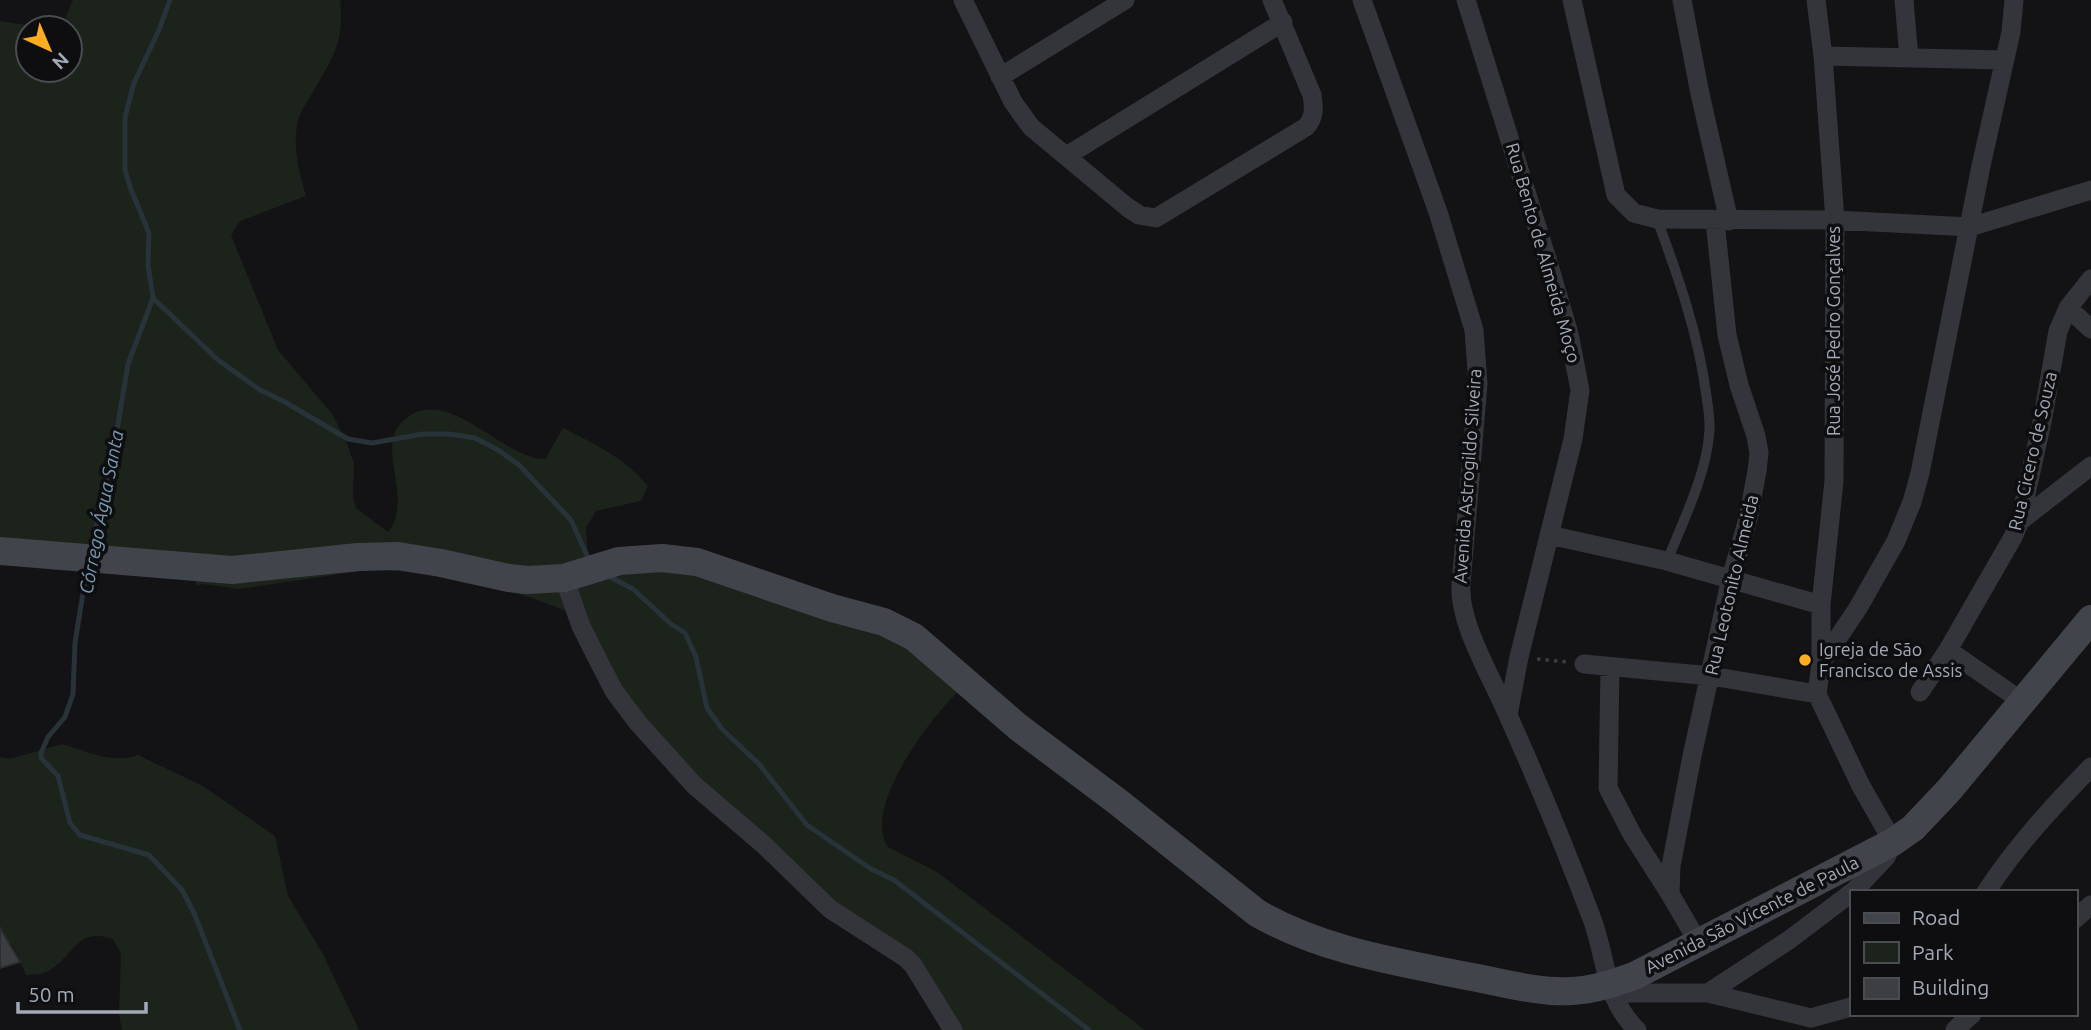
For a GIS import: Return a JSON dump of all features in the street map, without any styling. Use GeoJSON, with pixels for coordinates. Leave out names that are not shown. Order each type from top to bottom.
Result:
{"type":"FeatureCollection","features":[{"type":"Feature","properties":{"kind":"street"},"geometry":{"type":"LineString","coordinates":[[963,0],[1013,102],[1031,127],[1068,155],[1127,207],[1139,215],[1156,218],[1306,127],[1311,121],[1314,106],[1312,95],[1272,0]]}},
{"type":"Feature","properties":{"kind":"street"},"geometry":{"type":"LineString","coordinates":[[1000,77],[1125,0]]}},
{"type":"Feature","properties":{"kind":"street","name":"Avenida Astrogildo Silveira"},"geometry":{"type":"LineString","coordinates":[[1362,0],[1438,212],[1474,330],[1478,384],[1460,602],[1593,922],[1610,989],[1621,1013],[1637,1030]]}},
{"type":"Feature","properties":{"kind":"street","name":"Rua Bento de Almeida Moço"},"geometry":{"type":"LineString","coordinates":[[1466,0],[1566,322],[1580,390],[1577,415],[1519,657],[1508,715]]}},
{"type":"Feature","properties":{"kind":"street"},"geometry":{"type":"LineString","coordinates":[[1572,0],[1616,195],[1634,213],[1657,219],[1835,220],[1970,226],[2091,190]]}},
{"type":"Feature","properties":{"kind":"street","name":"Rua Leotonito Almeida"},"geometry":{"type":"LineString","coordinates":[[1670,894],[1671,866],[1678,827],[1731,578],[1748,519],[1759,453],[1727,335],[1722,221],[1682,0]]}},
{"type":"Feature","properties":{"kind":"street","name":"Rua José Pedro Gonçalves"},"geometry":{"type":"LineString","coordinates":[[1816,0],[1835,220],[1834,481],[1821,605],[1821,663],[1817,694]]}},
{"type":"Feature","properties":{"kind":"street"},"geometry":{"type":"LineString","coordinates":[[1904,0],[1909,58]]}},
{"type":"Feature","properties":{"kind":"street"},"geometry":{"type":"LineString","coordinates":[[1821,663],[1877,575],[1896,541],[1912,502],[2011,32],[2014,0]]}},
{"type":"Feature","properties":{"kind":"street"},"geometry":{"type":"LineString","coordinates":[[1068,155],[1283,22]]}},
{"type":"Feature","properties":{"kind":"street"},"geometry":{"type":"LineString","coordinates":[[1823,57],[2004,60]]}},
{"type":"Feature","properties":{"kind":"street","name":"Rua Cicero de Souza"},"geometry":{"type":"LineString","coordinates":[[1920,692],[2003,558],[2020,521],[2042,422],[2058,331],[2068,308],[2091,279]]}},
{"type":"Feature","properties":{"kind":"street"},"geometry":{"type":"LineString","coordinates":[[2068,308],[2091,329]]}},
{"type":"Feature","properties":{"kind":"street"},"geometry":{"type":"LineString","coordinates":[[2020,521],[2091,466]]}},
{"type":"Feature","properties":{"kind":"street"},"geometry":{"type":"LineString","coordinates":[[1549,535],[1667,561],[1821,605]]}},
{"type":"Feature","properties":{"kind":"street","name":"Avenida São Vicente de Paula"},"geometry":{"type":"LineString","coordinates":[[0,551],[232,570],[358,557],[398,556],[509,578],[564,578],[619,561],[662,558],[697,562],[832,608],[884,622],[920,642],[1017,727],[1118,802],[1257,914],[1302,937],[1350,951],[1492,981],[1558,991],[1610,989],[1893,842],[1913,828],[1930,810],[2091,619]]}},
{"type":"Feature","properties":{"kind":"street"},"geometry":{"type":"LineString","coordinates":[[564,578],[581,626],[593,650],[614,691],[638,723],[694,785],[764,845],[830,909],[906,958],[953,1030]]}},
{"type":"Feature","properties":{"kind":"street"},"geometry":{"type":"LineString","coordinates":[[1948,650],[2023,702]]}},
{"type":"Feature","properties":{"kind":"street"},"geometry":{"type":"LineString","coordinates":[[1584,664],[1711,676],[1817,694],[1861,786],[1893,842]]}},
{"type":"Feature","properties":{"kind":"street"},"geometry":{"type":"LineString","coordinates":[[1610,667],[1608,788],[1633,836],[1698,942]]}},
{"type":"Feature","properties":{"kind":"street"},"geometry":{"type":"LineString","coordinates":[[1987,890],[2004,864],[2047,812],[2091,767]]}},
{"type":"Feature","properties":{"kind":"street","name":"Avenida São Vicente de Paula"},"geometry":{"type":"LineString","coordinates":[[1854,890],[1886,857],[1893,842]]}},
{"type":"Feature","properties":{"kind":"street","name":"Avenida São Vicente de Paula"},"geometry":{"type":"LineString","coordinates":[[1708,993],[1789,940],[1850,894]]}},
{"type":"Feature","properties":{"kind":"street"},"geometry":{"type":"LineString","coordinates":[[1610,989],[1708,993],[1811,1018],[1847,1011]]}},
{"type":"Feature","properties":{"kind":"street"},"geometry":{"type":"LineString","coordinates":[[1955,1030],[1970,1016]]}},
{"type":"Feature","properties":{"kind":"lane"},"geometry":{"type":"LineString","coordinates":[[1657,219],[1675,268],[1701,357],[1710,434],[1707,452],[1690,503],[1667,561]]}},
{"type":"Feature","properties":{"kind":"path"},"geometry":{"type":"LineString","coordinates":[[1519,657],[1584,664]]}},
{"type":"Feature","properties":{"kind":"green space"},"geometry":{"type":"Polygon","coordinates":[[[73,0],[340,0],[340,29],[335,52],[302,111],[296,131],[296,150],[306,196],[240,221],[231,235],[278,350],[333,415],[348,446],[354,464],[353,498],[356,508],[388,532],[395,520],[398,506],[392,447],[394,435],[400,424],[417,412],[435,410],[453,414],[528,456],[545,459],[563,428],[619,460],[648,486],[641,501],[596,511],[586,528],[589,569],[648,558],[887,626],[963,687],[919,739],[892,786],[884,809],[882,830],[888,847],[937,872],[1145,1030],[950,1030],[904,957],[824,897],[689,777],[611,683],[578,615],[529,597],[446,576],[375,569],[239,589],[201,584],[197,586],[190,563],[0,545],[0,21],[14,23],[14,84],[84,84],[84,14],[67,14],[73,0]]]}},
{"type":"Feature","properties":{"kind":"green space"},"geometry":{"type":"Polygon","coordinates":[[[62,744],[109,758],[138,755],[203,786],[275,836],[288,896],[324,956],[359,1030],[122,1030],[119,1015],[121,954],[113,939],[101,936],[83,940],[46,972],[26,975],[14,947],[0,933],[0,757],[10,759],[62,744]]]}},
{"type":"Feature","properties":{"kind":"building"},"geometry":{"type":"Polygon","coordinates":[[[0,928],[20,962],[0,968],[0,928]]]}},
{"type":"Feature","properties":{"kind":"waterway","name":"Córrego Água Santa"},"geometry":{"type":"LineString","coordinates":[[90,552],[111,466],[128,364],[153,298],[148,265],[149,233],[125,170],[125,117],[134,83],[170,0]]}},
{"type":"Feature","properties":{"kind":"waterway"},"geometry":{"type":"LineString","coordinates":[[153,298],[218,360],[260,390],[348,439],[372,443],[423,434],[449,434],[475,438],[498,450],[519,465],[571,520],[589,560]]}},
{"type":"Feature","properties":{"kind":"waterway","name":"Córrego Água Santa"},"geometry":{"type":"LineString","coordinates":[[87,568],[75,643],[73,694],[65,717],[48,737],[41,758],[58,776],[70,823],[80,835],[149,855],[182,890],[194,913],[240,1030]]}},
{"type":"Feature","properties":{"kind":"waterway"},"geometry":{"type":"LineString","coordinates":[[610,577],[633,589],[671,624],[685,633],[696,657],[707,708],[722,729],[759,764],[807,825],[871,869],[894,880],[1089,1030]]}},
{"type":"Feature","properties":{"kind":"place","name":"Igreja de São Francisco de Assis"},"geometry":{"type":"Point","coordinates":[1805,660]}}]}
